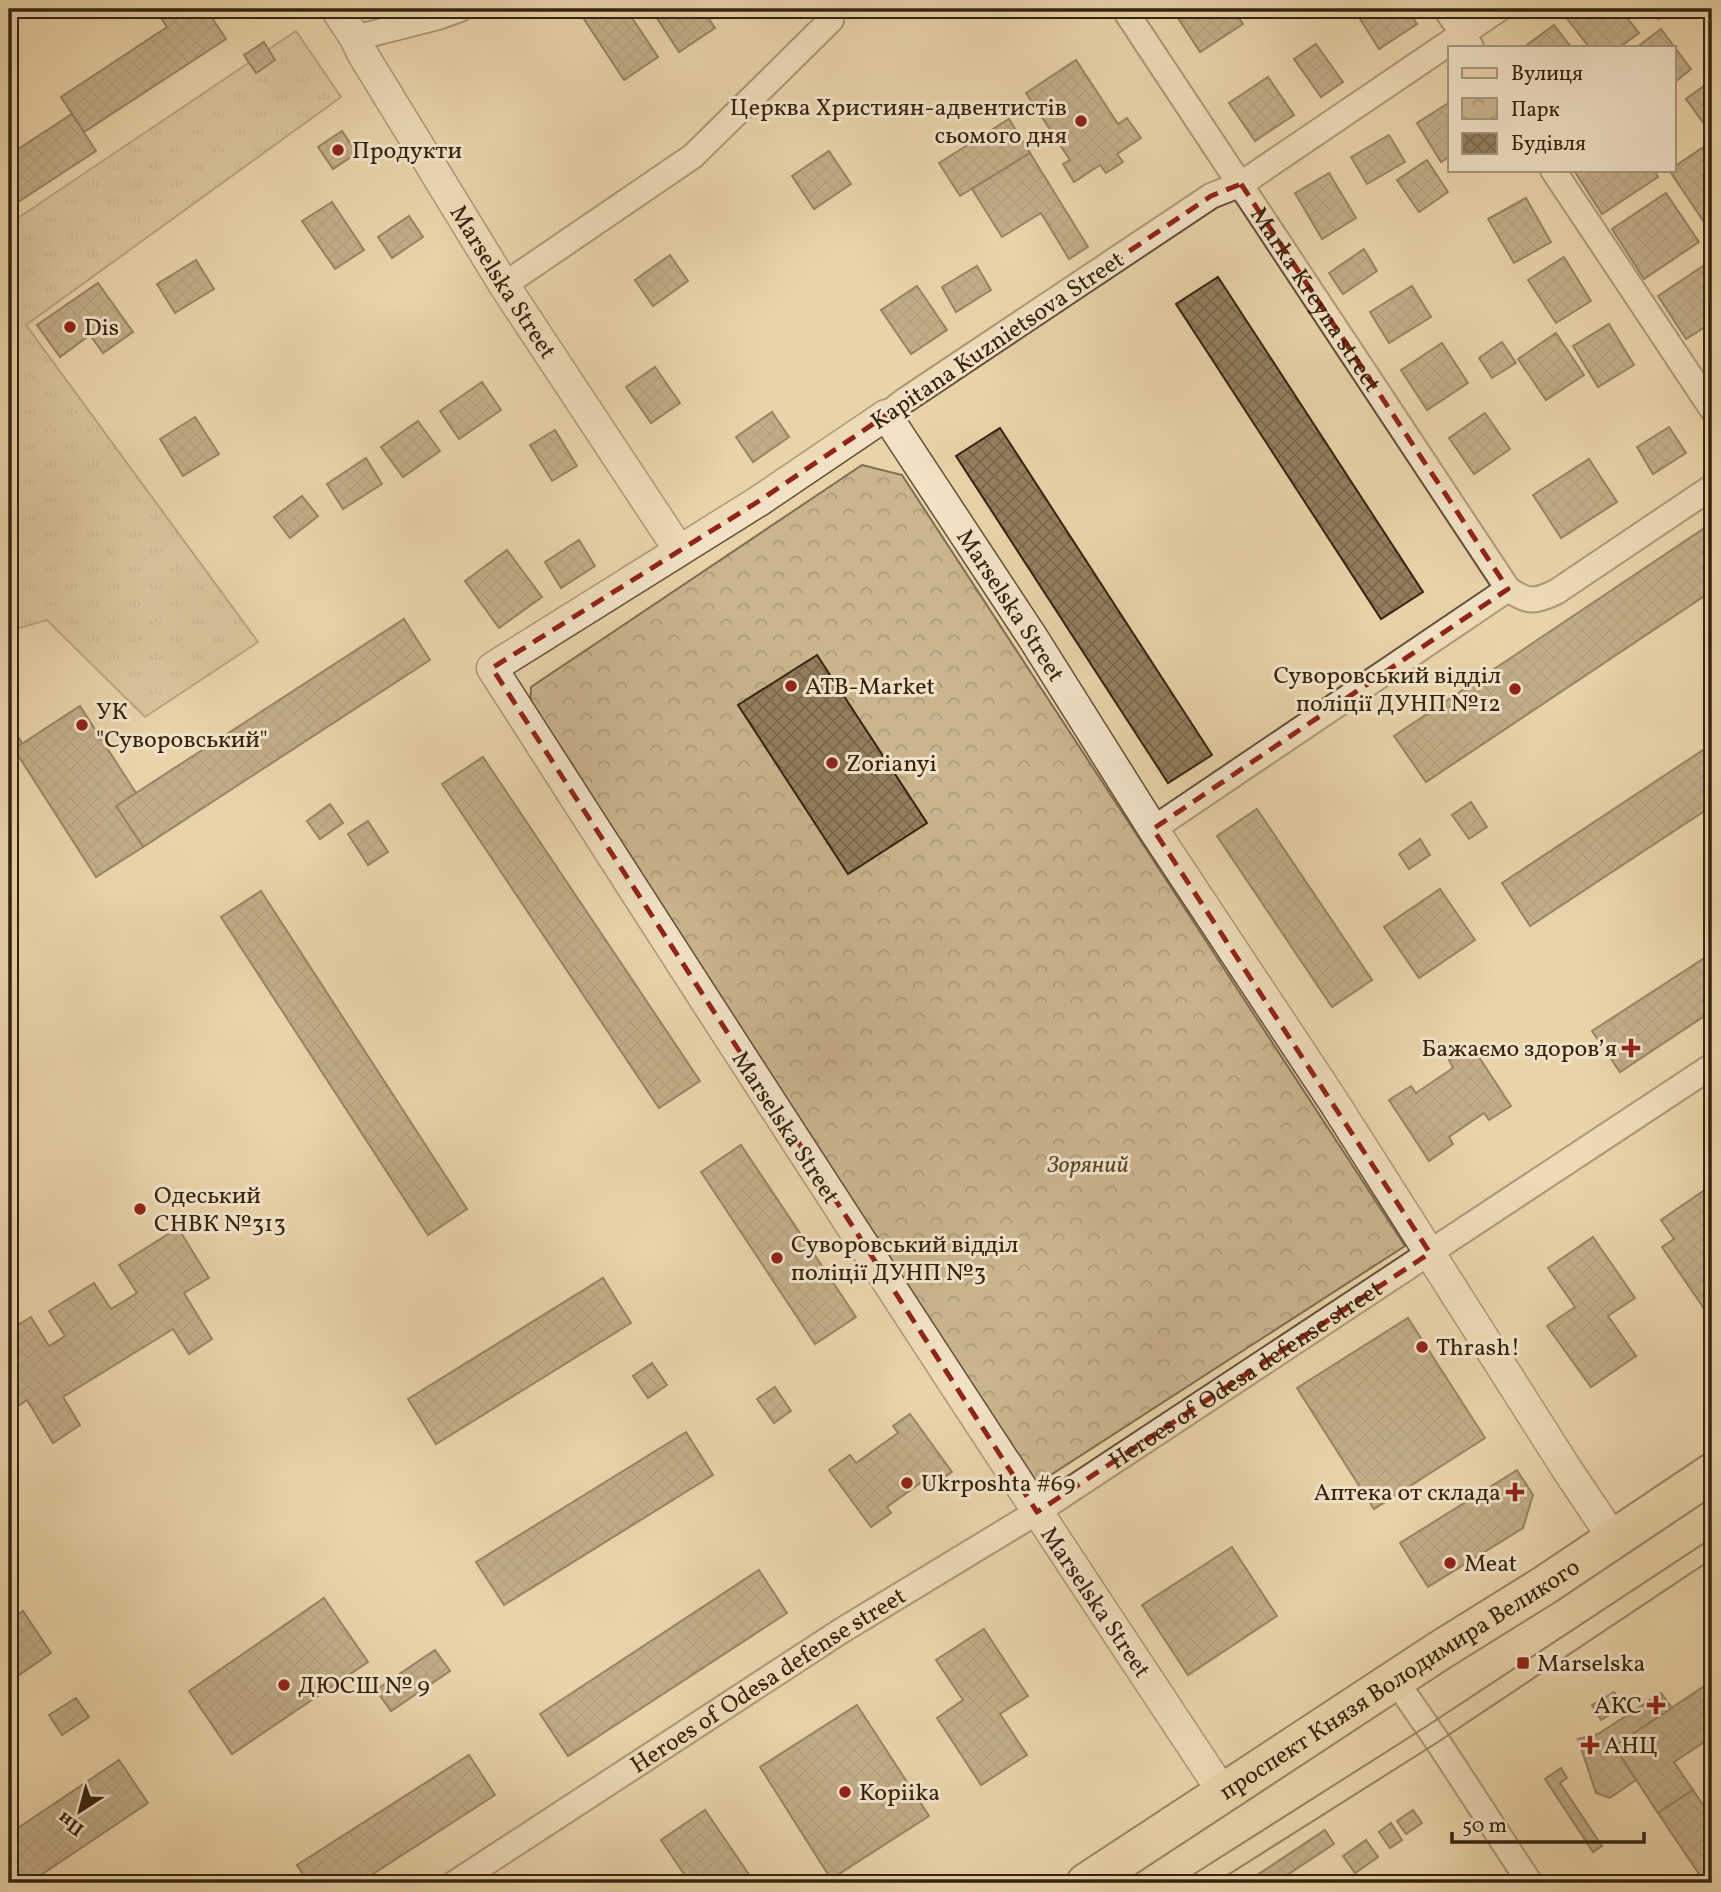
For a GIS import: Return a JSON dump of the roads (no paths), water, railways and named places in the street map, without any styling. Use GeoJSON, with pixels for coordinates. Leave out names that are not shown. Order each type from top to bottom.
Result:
{"type":"FeatureCollection","features":[{"type":"Feature","properties":{"kind":"main road","name":"проспект Князя Володимира Великого"},"geometry":{"type":"LineString","coordinates":[[1086,1883],[1439,1651],[1545,1585],[1712,1473]]}},
{"type":"Feature","properties":{"kind":"street","name":"Marselska Street"},"geometry":{"type":"LineString","coordinates":[[335,9],[504,285],[679,550]]}},
{"type":"Feature","properties":{"kind":"street"},"geometry":{"type":"LineString","coordinates":[[355,38],[439,17],[460,9]]}},
{"type":"Feature","properties":{"kind":"street","name":"Marka Kreyna street"},"geometry":{"type":"LineString","coordinates":[[1124,9],[1508,589]]}},
{"type":"Feature","properties":{"kind":"street"},"geometry":{"type":"LineString","coordinates":[[1446,9],[1466,40]]}},
{"type":"Feature","properties":{"kind":"street","name":"Kapitana Kuznietsova Street"},"geometry":{"type":"LineString","coordinates":[[1466,40],[1499,9]]}},
{"type":"Feature","properties":{"kind":"street"},"geometry":{"type":"LineString","coordinates":[[504,285],[694,156],[831,20]]}},
{"type":"Feature","properties":{"kind":"street","name":"Kapitana Kuznietsova Street"},"geometry":{"type":"LineString","coordinates":[[492,668],[758,501],[1211,195],[1241,184],[1448,52]]}},
{"type":"Feature","properties":{"kind":"street"},"geometry":{"type":"LineString","coordinates":[[1554,172],[1712,409]]}},
{"type":"Feature","properties":{"kind":"street","name":"Marselska Street"},"geometry":{"type":"LineString","coordinates":[[886,415],[1033,638],[1153,829],[1335,1104],[1613,1538]]}},
{"type":"Feature","properties":{"kind":"street"},"geometry":{"type":"LineString","coordinates":[[1153,829],[1508,589],[1522,599],[1539,600],[1556,592],[1712,486]]}},
{"type":"Feature","properties":{"kind":"street","name":"Marselska Street"},"geometry":{"type":"LineString","coordinates":[[492,668],[754,1077],[1224,1794]]}},
{"type":"Feature","properties":{"kind":"street","name":"Heroes of Odesa defense street"},"geometry":{"type":"LineString","coordinates":[[455,1883],[841,1631],[1037,1512],[1712,1066]]}},
{"type":"Feature","properties":{"kind":"street"},"geometry":{"type":"LineString","coordinates":[[1395,1680],[1530,1883]]}},
{"type":"Feature","properties":{"kind":"tram line"},"geometry":{"type":"LineString","coordinates":[[1180,1883],[1427,1726],[1712,1538]]}},
{"type":"Feature","properties":{"kind":"tram line"},"geometry":{"type":"LineString","coordinates":[[1215,1883],[1438,1742],[1712,1559]]}},
{"type":"Feature","properties":{"kind":"place","name":"Церква Християн-адвентистів сьомого дня"},"geometry":{"type":"Point","coordinates":[1081,121]}},
{"type":"Feature","properties":{"kind":"place","name":"Продукти"},"geometry":{"type":"Point","coordinates":[338,150]}},
{"type":"Feature","properties":{"kind":"place","name":"Dis"},"geometry":{"type":"Point","coordinates":[70,327]}},
{"type":"Feature","properties":{"kind":"place","name":"ATB-Market"},"geometry":{"type":"Point","coordinates":[791,686]}},
{"type":"Feature","properties":{"kind":"place","name":"Суворовський відділ поліції ДУНП №12"},"geometry":{"type":"Point","coordinates":[1515,689]}},
{"type":"Feature","properties":{"kind":"place","name":"УК \"Суворовський\""},"geometry":{"type":"Point","coordinates":[82,725]}},
{"type":"Feature","properties":{"kind":"place","name":"Zorianyi"},"geometry":{"type":"Point","coordinates":[832,763]}},
{"type":"Feature","properties":{"kind":"place","name":"Бажаємо здоровʼя"},"geometry":{"type":"Point","coordinates":[1631,1048]}},
{"type":"Feature","properties":{"kind":"place","name":"Одеський СНВК №313"},"geometry":{"type":"Point","coordinates":[140,1209]}},
{"type":"Feature","properties":{"kind":"place","name":"Суворовський відділ поліції ДУНП №3"},"geometry":{"type":"Point","coordinates":[777,1258]}},
{"type":"Feature","properties":{"kind":"place","name":"Thrash!"},"geometry":{"type":"Point","coordinates":[1422,1347]}},
{"type":"Feature","properties":{"kind":"place","name":"Ukrposhta #69"},"geometry":{"type":"Point","coordinates":[907,1483]}},
{"type":"Feature","properties":{"kind":"place","name":"Аптека от склада"},"geometry":{"type":"Point","coordinates":[1515,1492]}},
{"type":"Feature","properties":{"kind":"place","name":"Meat"},"geometry":{"type":"Point","coordinates":[1450,1563]}},
{"type":"Feature","properties":{"kind":"place","name":"Marselska"},"geometry":{"type":"Point","coordinates":[1523,1663]}},
{"type":"Feature","properties":{"kind":"place","name":"ДЮСШ № 9"},"geometry":{"type":"Point","coordinates":[284,1685]}},
{"type":"Feature","properties":{"kind":"place","name":"АКС"},"geometry":{"type":"Point","coordinates":[1656,1705]}},
{"type":"Feature","properties":{"kind":"place","name":"АНЦ"},"geometry":{"type":"Point","coordinates":[1590,1745]}},
{"type":"Feature","properties":{"kind":"place","name":"Kopiika"},"geometry":{"type":"Point","coordinates":[845,1792]}},
{"type":"Feature","properties":{"kind":"park label","name":"Зоряний"},"geometry":{"type":"Point","coordinates":[1088,1164]}}]}
